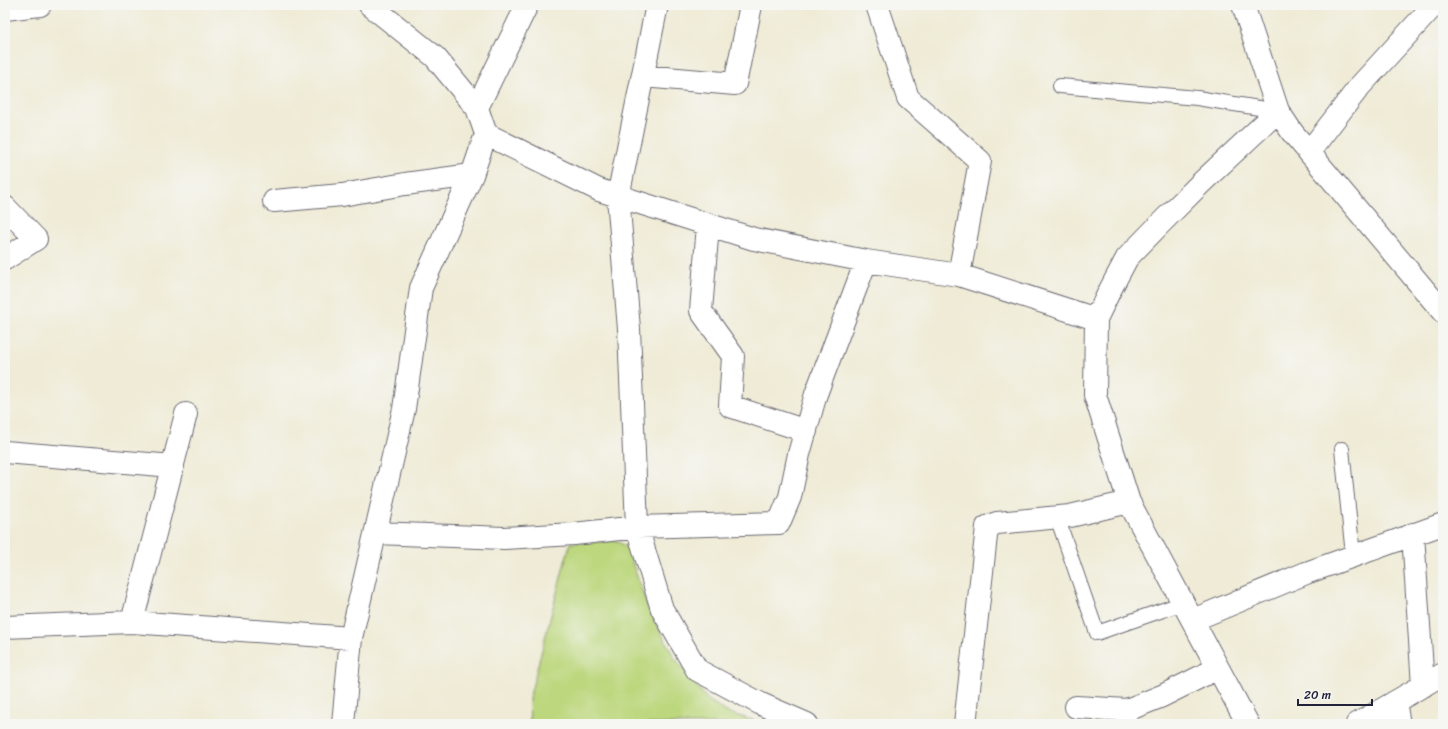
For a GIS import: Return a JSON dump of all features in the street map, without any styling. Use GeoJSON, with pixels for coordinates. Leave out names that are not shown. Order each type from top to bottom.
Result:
{"type":"FeatureCollection","features":[{"type":"Feature","properties":{"kind":"street"},"geometry":{"type":"LineString","coordinates":[[5,9],[40,5]]}},
{"type":"Feature","properties":{"kind":"street"},"geometry":{"type":"LineString","coordinates":[[343,724],[351,638],[404,409],[421,288],[472,175],[486,134],[477,108],[435,57],[370,5]]}},
{"type":"Feature","properties":{"kind":"street"},"geometry":{"type":"LineString","coordinates":[[477,108],[527,5]]}},
{"type":"Feature","properties":{"kind":"street"},"geometry":{"type":"LineString","coordinates":[[657,5],[618,197],[629,329],[637,528],[662,609],[697,670],[760,704],[806,724]]}},
{"type":"Feature","properties":{"kind":"street"},"geometry":{"type":"LineString","coordinates":[[643,76],[735,84],[751,5]]}},
{"type":"Feature","properties":{"kind":"street"},"geometry":{"type":"LineString","coordinates":[[877,5],[908,98],[980,161],[959,275]]}},
{"type":"Feature","properties":{"kind":"street"},"geometry":{"type":"LineString","coordinates":[[1242,5],[1278,111],[1292,132],[1443,312]]}},
{"type":"Feature","properties":{"kind":"street"},"geometry":{"type":"LineString","coordinates":[[1309,152],[1360,86],[1434,5]]}},
{"type":"Feature","properties":{"kind":"street"},"geometry":{"type":"LineString","coordinates":[[1248,724],[1129,502],[1095,396],[1096,320],[1127,258],[1201,182],[1278,111]]}},
{"type":"Feature","properties":{"kind":"street"},"geometry":{"type":"LineString","coordinates":[[486,134],[599,190],[708,225],[754,239],[866,261],[959,275],[1096,320]]}},
{"type":"Feature","properties":{"kind":"street"},"geometry":{"type":"LineString","coordinates":[[274,201],[342,195],[405,184],[472,175]]}},
{"type":"Feature","properties":{"kind":"street"},"geometry":{"type":"LineString","coordinates":[[5,207],[36,239],[5,259]]}},
{"type":"Feature","properties":{"kind":"street"},"geometry":{"type":"LineString","coordinates":[[708,225],[701,311],[733,356],[730,406],[806,431]]}},
{"type":"Feature","properties":{"kind":"street"},"geometry":{"type":"LineString","coordinates":[[376,533],[504,538],[574,534],[637,528],[780,523],[790,496],[816,394],[866,261]]}},
{"type":"Feature","properties":{"kind":"street"},"geometry":{"type":"LineString","coordinates":[[132,622],[186,414]]}},
{"type":"Feature","properties":{"kind":"street"},"geometry":{"type":"LineString","coordinates":[[5,452],[173,466]]}},
{"type":"Feature","properties":{"kind":"street"},"geometry":{"type":"LineString","coordinates":[[965,724],[987,527],[996,523],[1070,516],[1129,502]]}},
{"type":"Feature","properties":{"kind":"street"},"geometry":{"type":"LineString","coordinates":[[1188,612],[1443,524]]}},
{"type":"Feature","properties":{"kind":"street"},"geometry":{"type":"LineString","coordinates":[[1413,534],[1423,686]]}},
{"type":"Feature","properties":{"kind":"street"},"geometry":{"type":"LineString","coordinates":[[5,626],[132,622],[351,638]]}},
{"type":"Feature","properties":{"kind":"street"},"geometry":{"type":"LineString","coordinates":[[1076,707],[1126,710],[1162,696],[1218,668]]}},
{"type":"Feature","properties":{"kind":"street"},"geometry":{"type":"LineString","coordinates":[[1357,724],[1443,674]]}},
{"type":"Feature","properties":{"kind":"street"},"geometry":{"type":"LineString","coordinates":[[1395,702],[1399,724]]}},
{"type":"Feature","properties":{"kind":"lane"},"geometry":{"type":"LineString","coordinates":[[1060,86],[1197,98],[1278,111]]}},
{"type":"Feature","properties":{"kind":"lane"},"geometry":{"type":"LineString","coordinates":[[1342,449],[1353,555]]}},
{"type":"Feature","properties":{"kind":"lane"},"geometry":{"type":"LineString","coordinates":[[1057,517],[1097,633],[1188,612]]}},
{"type":"Feature","properties":{"kind":"green space"},"geometry":{"type":"Polygon","coordinates":[[[618,541],[627,548],[648,608],[674,657],[707,699],[728,713],[767,724],[530,724],[529,699],[570,543],[618,541]]]}}]}
